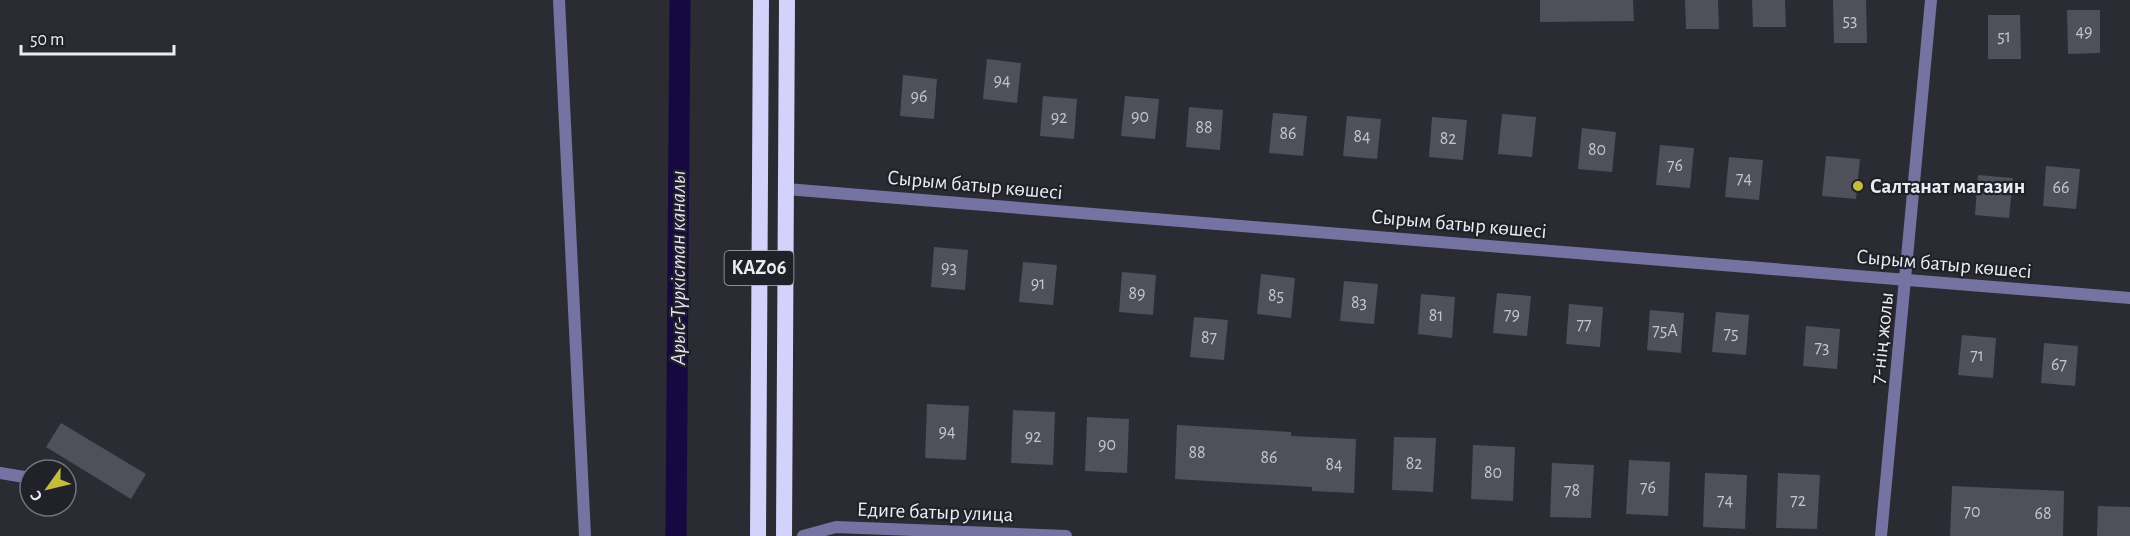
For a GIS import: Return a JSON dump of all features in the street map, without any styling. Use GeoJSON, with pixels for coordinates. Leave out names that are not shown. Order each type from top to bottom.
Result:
{"type":"FeatureCollection","features":[{"type":"Feature","properties":{"kind":"highway","name":"KАZ06"},"geometry":{"type":"LineString","coordinates":[[758,536],[761,0]]}},
{"type":"Feature","properties":{"kind":"highway","name":"KАZ06"},"geometry":{"type":"LineString","coordinates":[[784,536],[787,0]]}},
{"type":"Feature","properties":{"kind":"street"},"geometry":{"type":"LineString","coordinates":[[559,0],[585,536]]}},
{"type":"Feature","properties":{"kind":"street","name":"7-нің жолы"},"geometry":{"type":"LineString","coordinates":[[1881,536],[1907,280],[1931,0]]}},
{"type":"Feature","properties":{"kind":"street","name":"Сырым батыр көшесі"},"geometry":{"type":"LineString","coordinates":[[786,189],[2130,298]]}},
{"type":"Feature","properties":{"kind":"street"},"geometry":{"type":"LineString","coordinates":[[0,473],[18,476]]}},
{"type":"Feature","properties":{"kind":"street","name":"Едиге батыр улица"},"geometry":{"type":"LineString","coordinates":[[803,536],[836,527],[1066,536]]}},
{"type":"Feature","properties":{"kind":"building"},"geometry":{"type":"Polygon","coordinates":[[[1540,0],[1633,0],[1634,21],[1540,22],[1540,0]]]}},
{"type":"Feature","properties":{"kind":"building"},"geometry":{"type":"Polygon","coordinates":[[[1685,0],[1718,0],[1719,29],[1686,29],[1685,0]]]}},
{"type":"Feature","properties":{"kind":"building"},"geometry":{"type":"Polygon","coordinates":[[[1752,0],[1785,0],[1786,27],[1753,27],[1752,0]]]}},
{"type":"Feature","properties":{"kind":"building"},"geometry":{"type":"Polygon","coordinates":[[[1833,0],[1866,0],[1867,43],[1834,43],[1833,0]]]}},
{"type":"Feature","properties":{"kind":"building"},"geometry":{"type":"Polygon","coordinates":[[[2067,10],[2100,10],[2100,53],[2068,54],[2067,10]]]}},
{"type":"Feature","properties":{"kind":"building"},"geometry":{"type":"Polygon","coordinates":[[[1988,15],[2020,15],[2021,59],[1988,59],[1988,15]]]}},
{"type":"Feature","properties":{"kind":"building"},"geometry":{"type":"Polygon","coordinates":[[[987,59],[1021,63],[1017,103],[983,99],[987,59]]]}},
{"type":"Feature","properties":{"kind":"building"},"geometry":{"type":"Polygon","coordinates":[[[903,75],[937,79],[934,119],[900,116],[903,75]]]}},
{"type":"Feature","properties":{"kind":"building"},"geometry":{"type":"Polygon","coordinates":[[[1043,96],[1077,99],[1074,139],[1040,136],[1043,96]]]}},
{"type":"Feature","properties":{"kind":"building"},"geometry":{"type":"Polygon","coordinates":[[[1125,96],[1159,99],[1155,139],[1121,136],[1125,96]]]}},
{"type":"Feature","properties":{"kind":"building"},"geometry":{"type":"Polygon","coordinates":[[[1189,107],[1223,110],[1220,150],[1186,147],[1189,107]]]}},
{"type":"Feature","properties":{"kind":"building"},"geometry":{"type":"Polygon","coordinates":[[[1273,113],[1307,116],[1303,156],[1269,153],[1273,113]]]}},
{"type":"Feature","properties":{"kind":"building"},"geometry":{"type":"Polygon","coordinates":[[[1502,114],[1536,117],[1532,157],[1498,154],[1502,114]]]}},
{"type":"Feature","properties":{"kind":"building"},"geometry":{"type":"Polygon","coordinates":[[[1347,116],[1381,119],[1377,159],[1343,156],[1347,116]]]}},
{"type":"Feature","properties":{"kind":"building"},"geometry":{"type":"Polygon","coordinates":[[[1432,117],[1467,120],[1463,160],[1429,157],[1432,117]]]}},
{"type":"Feature","properties":{"kind":"building"},"geometry":{"type":"Polygon","coordinates":[[[1582,128],[1616,132],[1612,172],[1578,169],[1582,128]]]}},
{"type":"Feature","properties":{"kind":"building"},"geometry":{"type":"Polygon","coordinates":[[[1660,145],[1694,148],[1690,188],[1656,185],[1660,145]]]}},
{"type":"Feature","properties":{"kind":"building"},"geometry":{"type":"Polygon","coordinates":[[[1826,156],[1860,159],[1856,199],[1822,196],[1826,156]]]}},
{"type":"Feature","properties":{"kind":"building"},"geometry":{"type":"Polygon","coordinates":[[[1729,157],[1763,160],[1759,200],[1725,197],[1729,157]]]}},
{"type":"Feature","properties":{"kind":"building"},"geometry":{"type":"Polygon","coordinates":[[[2046,166],[2080,169],[2076,209],[2043,206],[2046,166]]]}},
{"type":"Feature","properties":{"kind":"building"},"geometry":{"type":"Polygon","coordinates":[[[1978,175],[2013,178],[2009,218],[1975,215],[1978,175]]]}},
{"type":"Feature","properties":{"kind":"building"},"geometry":{"type":"Polygon","coordinates":[[[934,247],[968,250],[965,290],[931,287],[934,247]]]}},
{"type":"Feature","properties":{"kind":"building"},"geometry":{"type":"Polygon","coordinates":[[[1023,262],[1057,265],[1053,305],[1019,302],[1023,262]]]}},
{"type":"Feature","properties":{"kind":"building"},"geometry":{"type":"Polygon","coordinates":[[[1122,272],[1156,275],[1153,315],[1119,312],[1122,272]]]}},
{"type":"Feature","properties":{"kind":"building"},"geometry":{"type":"Polygon","coordinates":[[[1261,274],[1295,278],[1291,318],[1257,314],[1261,274]]]}},
{"type":"Feature","properties":{"kind":"building"},"geometry":{"type":"Polygon","coordinates":[[[1344,281],[1378,284],[1374,324],[1340,321],[1344,281]]]}},
{"type":"Feature","properties":{"kind":"building"},"geometry":{"type":"Polygon","coordinates":[[[1497,293],[1531,296],[1527,336],[1493,333],[1497,293]]]}},
{"type":"Feature","properties":{"kind":"building"},"geometry":{"type":"Polygon","coordinates":[[[1421,294],[1455,297],[1452,338],[1418,334],[1421,294]]]}},
{"type":"Feature","properties":{"kind":"building"},"geometry":{"type":"Polygon","coordinates":[[[1569,304],[1603,307],[1600,347],[1566,344],[1569,304]]]}},
{"type":"Feature","properties":{"kind":"building"},"geometry":{"type":"Polygon","coordinates":[[[1650,310],[1684,313],[1681,353],[1647,350],[1650,310]]]}},
{"type":"Feature","properties":{"kind":"building"},"geometry":{"type":"Polygon","coordinates":[[[1716,312],[1749,315],[1746,355],[1712,352],[1716,312]]]}},
{"type":"Feature","properties":{"kind":"building"},"geometry":{"type":"Polygon","coordinates":[[[1194,317],[1228,320],[1224,360],[1190,357],[1194,317]]]}},
{"type":"Feature","properties":{"kind":"building"},"geometry":{"type":"Polygon","coordinates":[[[1806,326],[1840,329],[1837,369],[1803,366],[1806,326]]]}},
{"type":"Feature","properties":{"kind":"building"},"geometry":{"type":"Polygon","coordinates":[[[1962,335],[1996,338],[1993,378],[1958,375],[1962,335]]]}},
{"type":"Feature","properties":{"kind":"building"},"geometry":{"type":"Polygon","coordinates":[[[2044,343],[2078,346],[2075,386],[2041,383],[2044,343]]]}},
{"type":"Feature","properties":{"kind":"building"},"geometry":{"type":"Polygon","coordinates":[[[927,404],[969,406],[966,460],[925,458],[927,404]]]}},
{"type":"Feature","properties":{"kind":"building"},"geometry":{"type":"Polygon","coordinates":[[[1013,410],[1055,412],[1053,465],[1011,463],[1013,410]]]}},
{"type":"Feature","properties":{"kind":"building"},"geometry":{"type":"Polygon","coordinates":[[[1087,417],[1129,419],[1127,473],[1085,471],[1087,417]]]}},
{"type":"Feature","properties":{"kind":"building"},"geometry":{"type":"Polygon","coordinates":[[[61,423],[146,474],[131,499],[78,467],[78,458],[64,458],[46,447],[61,423]]]}},
{"type":"Feature","properties":{"kind":"building"},"geometry":{"type":"Polygon","coordinates":[[[1177,425],[1291,432],[1291,436],[1356,439],[1354,493],[1312,491],[1312,487],[1175,479],[1177,425]]]}},
{"type":"Feature","properties":{"kind":"building"},"geometry":{"type":"Polygon","coordinates":[[[1394,437],[1436,438],[1433,492],[1392,490],[1394,437]]]}},
{"type":"Feature","properties":{"kind":"building"},"geometry":{"type":"Polygon","coordinates":[[[1473,445],[1515,447],[1513,501],[1471,499],[1473,445]]]}},
{"type":"Feature","properties":{"kind":"building"},"geometry":{"type":"Polygon","coordinates":[[[1629,460],[1670,462],[1668,516],[1626,514],[1629,460]]]}},
{"type":"Feature","properties":{"kind":"building"},"geometry":{"type":"Polygon","coordinates":[[[1552,463],[1594,465],[1591,518],[1550,517],[1552,463]]]}},
{"type":"Feature","properties":{"kind":"building"},"geometry":{"type":"Polygon","coordinates":[[[1705,473],[1747,475],[1745,529],[1703,527],[1705,473]]]}},
{"type":"Feature","properties":{"kind":"building"},"geometry":{"type":"Polygon","coordinates":[[[1778,473],[1820,475],[1817,529],[1776,528],[1778,473]]]}},
{"type":"Feature","properties":{"kind":"building"},"geometry":{"type":"Polygon","coordinates":[[[1952,486],[2064,491],[2063,536],[1950,536],[1952,486]]]}},
{"type":"Feature","properties":{"kind":"building"},"geometry":{"type":"Polygon","coordinates":[[[2098,506],[2130,507],[2130,536],[2097,536],[2098,506]]]}},
{"type":"Feature","properties":{"kind":"waterway","name":"Арыс-Түркістан каналы"},"geometry":{"type":"LineString","coordinates":[[676,536],[680,0]]}},
{"type":"Feature","properties":{"kind":"place","name":"Салтанат магазин"},"geometry":{"type":"Point","coordinates":[1858,186]}}]}
